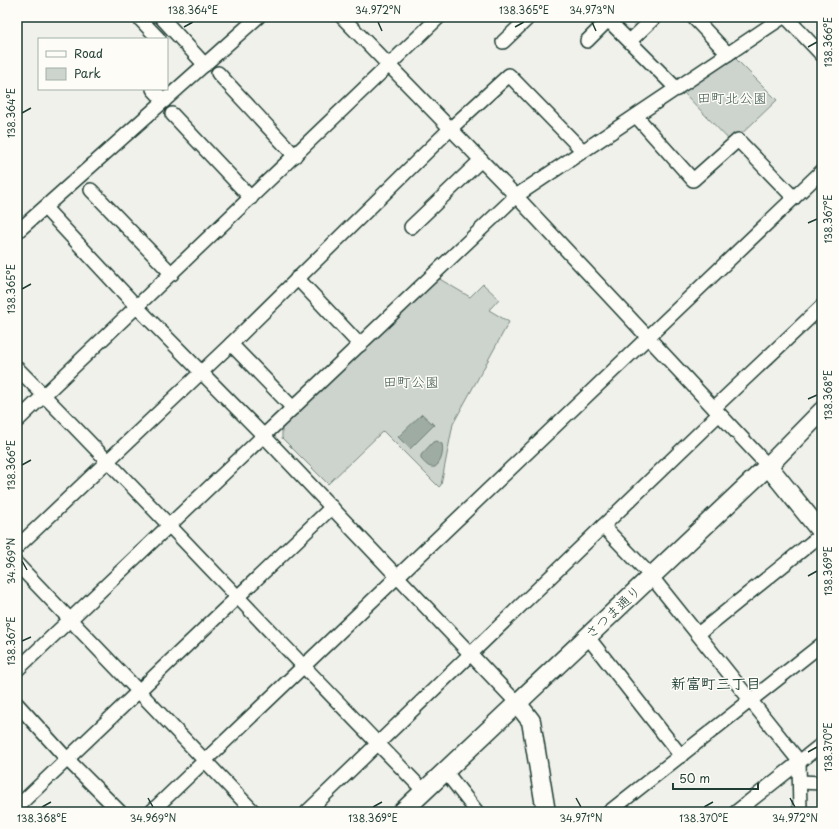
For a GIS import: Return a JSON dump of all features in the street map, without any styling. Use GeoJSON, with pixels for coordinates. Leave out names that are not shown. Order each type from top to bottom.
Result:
{"type":"FeatureCollection","features":[{"type":"Feature","properties":{"kind":"main road","name":"さつま通り"},"geometry":{"type":"LineString","coordinates":[[402,812],[768,466],[821,414]]}},
{"type":"Feature","properties":{"kind":"main road"},"geometry":{"type":"LineString","coordinates":[[768,466],[822,534]]}},
{"type":"Feature","properties":{"kind":"main road"},"geometry":{"type":"LineString","coordinates":[[517,703],[531,722],[546,812]]}},
{"type":"Feature","properties":{"kind":"street"},"geometry":{"type":"LineString","coordinates":[[138,17],[158,38]]}},
{"type":"Feature","properties":{"kind":"street"},"geometry":{"type":"LineString","coordinates":[[160,17],[169,35],[205,65]]}},
{"type":"Feature","properties":{"kind":"street"},"geometry":{"type":"LineString","coordinates":[[17,232],[257,17]]}},
{"type":"Feature","properties":{"kind":"street"},"geometry":{"type":"LineString","coordinates":[[342,17],[516,196],[768,466]]}},
{"type":"Feature","properties":{"kind":"street"},"geometry":{"type":"LineString","coordinates":[[17,421],[440,17]]}},
{"type":"Feature","properties":{"kind":"street"},"geometry":{"type":"LineString","coordinates":[[503,42],[526,20],[524,17]]}},
{"type":"Feature","properties":{"kind":"street"},"geometry":{"type":"LineString","coordinates":[[630,41],[655,17]]}},
{"type":"Feature","properties":{"kind":"street"},"geometry":{"type":"LineString","coordinates":[[693,17],[728,54]]}},
{"type":"Feature","properties":{"kind":"street"},"geometry":{"type":"LineString","coordinates":[[17,670],[516,196],[785,17],[822,55]]}},
{"type":"Feature","properties":{"kind":"street"},"geometry":{"type":"LineString","coordinates":[[587,41],[608,20],[677,88]]}},
{"type":"Feature","properties":{"kind":"street"},"geometry":{"type":"LineString","coordinates":[[218,73],[295,156]]}},
{"type":"Feature","properties":{"kind":"street"},"geometry":{"type":"LineString","coordinates":[[17,547],[231,344],[450,129],[509,75],[583,151]]}},
{"type":"Feature","properties":{"kind":"street"},"geometry":{"type":"LineString","coordinates":[[154,90],[164,101]]}},
{"type":"Feature","properties":{"kind":"street"},"geometry":{"type":"LineString","coordinates":[[172,114],[251,198]]}},
{"type":"Feature","properties":{"kind":"street"},"geometry":{"type":"LineString","coordinates":[[636,116],[693,180],[738,140],[794,198]]}},
{"type":"Feature","properties":{"kind":"street"},"geometry":{"type":"LineString","coordinates":[[411,227],[480,160]]}},
{"type":"Feature","properties":{"kind":"street"},"geometry":{"type":"LineString","coordinates":[[151,812],[822,171]]}},
{"type":"Feature","properties":{"kind":"street"},"geometry":{"type":"LineString","coordinates":[[91,190],[172,274]]}},
{"type":"Feature","properties":{"kind":"street"},"geometry":{"type":"LineString","coordinates":[[44,208],[137,307],[264,436],[398,576],[517,703]]}},
{"type":"Feature","properties":{"kind":"street"},"geometry":{"type":"LineString","coordinates":[[297,278],[360,345]]}},
{"type":"Feature","properties":{"kind":"street"},"geometry":{"type":"LineString","coordinates":[[307,812],[603,526],[822,306]]}},
{"type":"Feature","properties":{"kind":"street"},"geometry":{"type":"LineString","coordinates":[[231,344],[293,408]]}},
{"type":"Feature","properties":{"kind":"street"},"geometry":{"type":"LineString","coordinates":[[17,368],[169,525],[302,667],[424,791]]}},
{"type":"Feature","properties":{"kind":"street"},"geometry":{"type":"LineString","coordinates":[[17,807],[332,507]]}},
{"type":"Feature","properties":{"kind":"street"},"geometry":{"type":"LineString","coordinates":[[603,526],[651,576],[799,761],[800,812]]}},
{"type":"Feature","properties":{"kind":"street"},"geometry":{"type":"LineString","coordinates":[[698,634],[822,534]]}},
{"type":"Feature","properties":{"kind":"street"},"geometry":{"type":"LineString","coordinates":[[17,564],[254,812]]}},
{"type":"Feature","properties":{"kind":"street"},"geometry":{"type":"LineString","coordinates":[[587,636],[681,756]]}},
{"type":"Feature","properties":{"kind":"street"},"geometry":{"type":"LineString","coordinates":[[609,812],[822,644]]}},
{"type":"Feature","properties":{"kind":"street"},"geometry":{"type":"LineString","coordinates":[[17,704],[67,759],[120,812]]}},
{"type":"Feature","properties":{"kind":"street"},"geometry":{"type":"LineString","coordinates":[[736,812],[822,744]]}},
{"type":"Feature","properties":{"kind":"street"},"geometry":{"type":"LineString","coordinates":[[446,771],[477,812]]}},
{"type":"Feature","properties":{"kind":"street"},"geometry":{"type":"LineString","coordinates":[[800,782],[822,783]]}},
{"type":"Feature","properties":{"kind":"green space","name":"田町北公園"},"geometry":{"type":"Polygon","coordinates":[[[735,58],[777,100],[732,143],[683,92],[735,58]]]}},
{"type":"Feature","properties":{"kind":"green space","name":"田町公園"},"geometry":{"type":"Polygon","coordinates":[[[438,278],[470,297],[483,284],[499,299],[489,310],[509,322],[453,424],[441,485],[439,487],[383,431],[328,484],[282,438],[282,427],[438,278]]]}},
{"type":"Feature","properties":{"kind":"shaded area"},"geometry":{"type":"Polygon","coordinates":[[[422,414],[434,425],[410,449],[398,437],[422,414]]]}},
{"type":"Feature","properties":{"kind":"shaded area"},"geometry":{"type":"Polygon","coordinates":[[[437,441],[442,444],[442,457],[435,467],[431,467],[421,459],[421,455],[433,442],[437,441]]]}},
{"type":"Feature","properties":{"kind":"district","name":"新富町三丁目"},"geometry":{"type":"Point","coordinates":[716,684]}}]}
